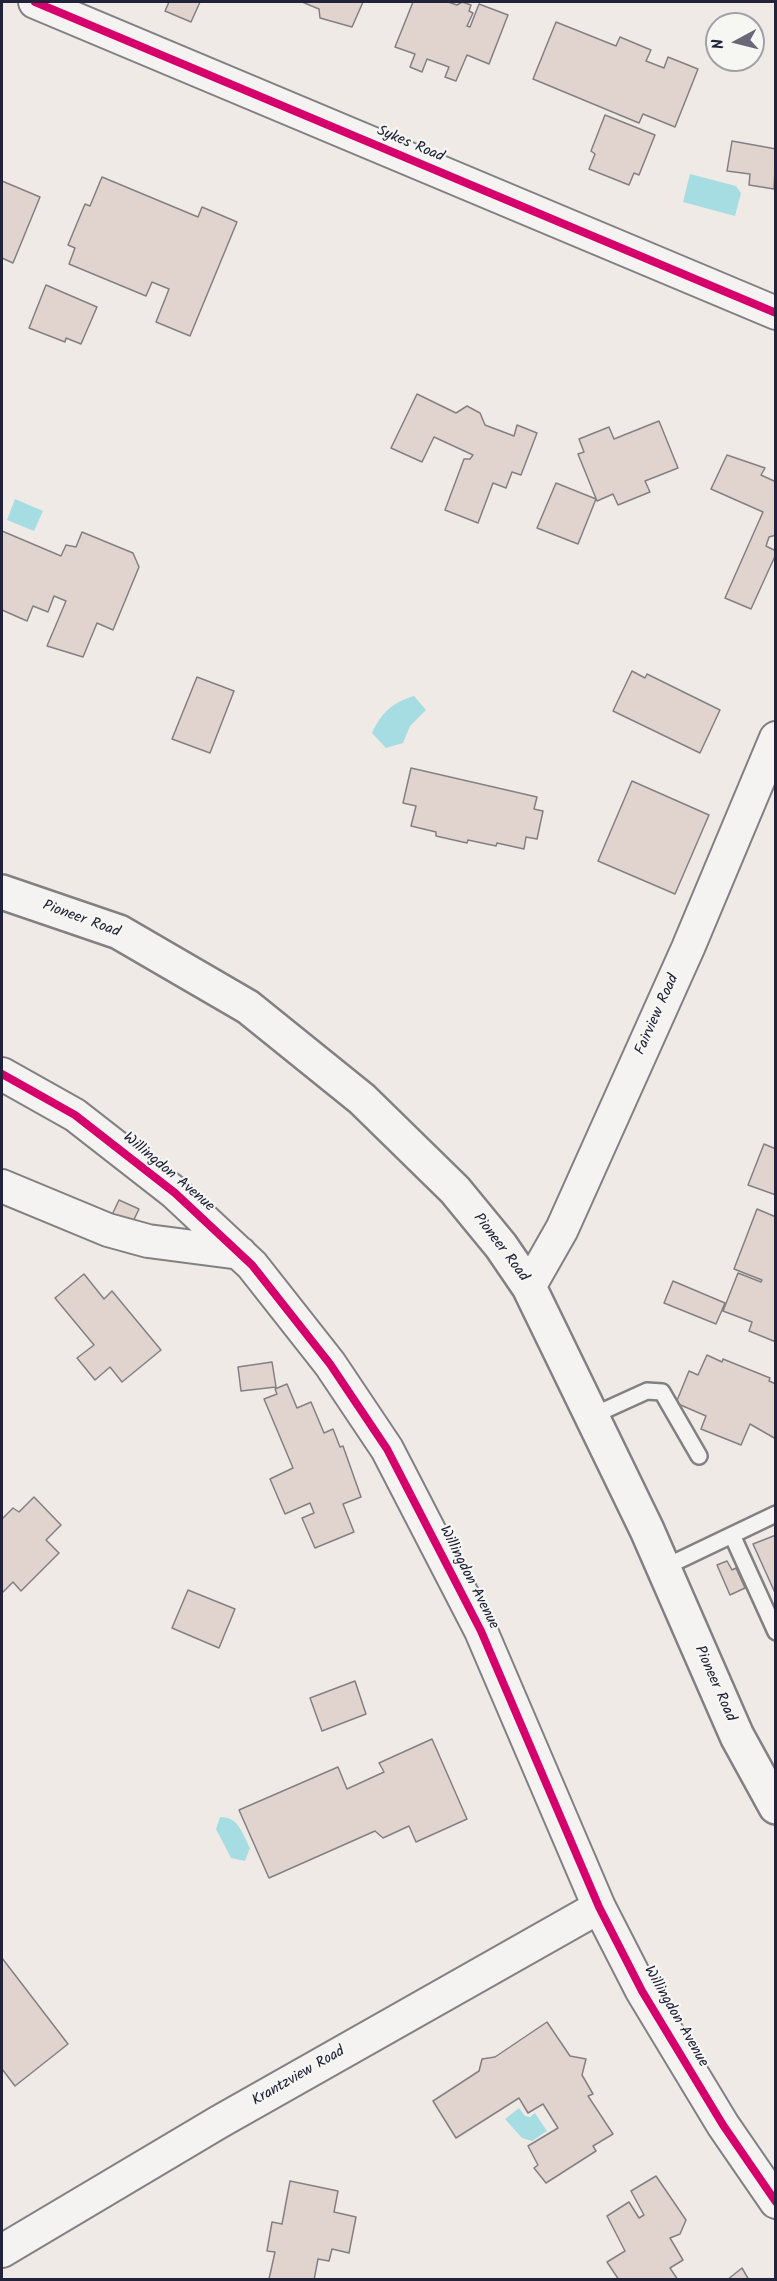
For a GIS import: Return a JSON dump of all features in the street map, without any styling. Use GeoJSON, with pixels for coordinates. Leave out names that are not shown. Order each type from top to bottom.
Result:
{"type":"FeatureCollection","features":[{"type":"Feature","properties":{"kind":"main road","name":"Pioneer Road"},"geometry":{"type":"LineString","coordinates":[[2,892],[119,932],[248,1007],[362,1099],[455,1190],[501,1246],[529,1287],[663,1568],[737,1736],[776,1807]]}},
{"type":"Feature","properties":{"kind":"street","name":"Sykes Road"},"geometry":{"type":"LineString","coordinates":[[35,2],[776,313]]}},
{"type":"Feature","properties":{"kind":"street","name":"Fairview Road"},"geometry":{"type":"LineString","coordinates":[[529,1287],[567,1219],[688,948],[776,738]]}},
{"type":"Feature","properties":{"kind":"street","name":"Willingdon Avenue"},"geometry":{"type":"LineString","coordinates":[[2,1074],[75,1115],[175,1192],[240,1253],[330,1364],[387,1449],[480,1631],[599,1907],[642,1991],[723,2125],[776,2202]]}},
{"type":"Feature","properties":{"kind":"street"},"geometry":{"type":"LineString","coordinates":[[2,1186],[108,1230],[148,1241],[240,1253]]}},
{"type":"Feature","properties":{"kind":"street","name":"Krantzview Road"},"geometry":{"type":"LineString","coordinates":[[2,2251],[219,2122],[599,1907]]}},
{"type":"Feature","properties":{"kind":"lane"},"geometry":{"type":"LineString","coordinates":[[592,1416],[647,1391],[662,1392],[699,1456]]}},
{"type":"Feature","properties":{"kind":"lane"},"geometry":{"type":"LineString","coordinates":[[663,1568],[776,1514]]}},
{"type":"Feature","properties":{"kind":"lane"},"geometry":{"type":"LineString","coordinates":[[732,1535],[776,1632]]}},
{"type":"Feature","properties":{"kind":"water"},"geometry":{"type":"Polygon","coordinates":[[[690,174],[736,186],[741,193],[735,216],[683,202],[690,174]]]}},
{"type":"Feature","properties":{"kind":"water"},"geometry":{"type":"Polygon","coordinates":[[[15,499],[43,511],[34,531],[7,520],[15,499]]]}},
{"type":"Feature","properties":{"kind":"water"},"geometry":{"type":"Polygon","coordinates":[[[414,696],[426,710],[410,726],[403,743],[386,748],[372,733],[384,714],[394,705],[414,696]]]}},
{"type":"Feature","properties":{"kind":"water"},"geometry":{"type":"Polygon","coordinates":[[[220,1817],[232,1820],[242,1832],[250,1848],[245,1861],[231,1858],[216,1829],[220,1817]]]}},
{"type":"Feature","properties":{"kind":"water"},"geometry":{"type":"Polygon","coordinates":[[[519,2108],[525,2116],[530,2117],[535,2113],[547,2131],[532,2141],[522,2138],[505,2119],[519,2108]]]}},
{"type":"Feature","properties":{"kind":"building"},"geometry":{"type":"Polygon","coordinates":[[[169,2],[200,2],[191,22],[165,11],[169,2]]]}},
{"type":"Feature","properties":{"kind":"building"},"geometry":{"type":"Polygon","coordinates":[[[302,2],[363,2],[352,27],[320,18],[319,9],[302,2]]]}},
{"type":"Feature","properties":{"kind":"building"},"geometry":{"type":"Polygon","coordinates":[[[413,2],[448,2],[457,5],[462,2],[471,5],[469,11],[473,13],[467,26],[470,27],[479,4],[508,15],[489,64],[467,55],[456,81],[445,77],[449,67],[427,59],[422,72],[410,67],[415,54],[395,47],[413,2]]]}},
{"type":"Feature","properties":{"kind":"building"},"geometry":{"type":"Polygon","coordinates":[[[556,22],[616,46],[620,37],[651,50],[646,61],[664,68],[668,57],[698,69],[675,127],[643,114],[639,123],[533,79],[556,22]]]}},
{"type":"Feature","properties":{"kind":"building"},"geometry":{"type":"Polygon","coordinates":[[[605,115],[655,135],[639,175],[634,173],[629,185],[589,169],[595,154],[591,151],[605,115]]]}},
{"type":"Feature","properties":{"kind":"building"},"geometry":{"type":"Polygon","coordinates":[[[732,141],[776,149],[774,189],[749,185],[750,174],[727,171],[732,141]]]}},
{"type":"Feature","properties":{"kind":"building"},"geometry":{"type":"Polygon","coordinates":[[[102,177],[198,217],[202,207],[237,222],[190,336],[156,322],[169,289],[152,282],[146,296],[69,264],[75,248],[68,245],[85,204],[90,206],[102,177]]]}},
{"type":"Feature","properties":{"kind":"building"},"geometry":{"type":"Polygon","coordinates":[[[2,181],[40,197],[13,263],[2,258],[2,181]]]}},
{"type":"Feature","properties":{"kind":"building"},"geometry":{"type":"Polygon","coordinates":[[[46,285],[97,307],[81,344],[66,338],[65,342],[29,328],[46,285]]]}},
{"type":"Feature","properties":{"kind":"building"},"geometry":{"type":"Polygon","coordinates":[[[417,394],[456,413],[467,406],[480,413],[485,425],[514,436],[517,425],[537,433],[521,475],[512,472],[506,488],[493,483],[478,523],[445,510],[464,459],[470,459],[473,455],[434,437],[422,462],[391,448],[417,394]]]}},
{"type":"Feature","properties":{"kind":"building"},"geometry":{"type":"Polygon","coordinates":[[[659,421],[678,468],[645,481],[650,492],[618,505],[613,494],[597,501],[578,454],[584,452],[579,439],[609,427],[614,439],[659,421]]]}},
{"type":"Feature","properties":{"kind":"building"},"geometry":{"type":"Polygon","coordinates":[[[727,455],[765,468],[761,475],[774,481],[776,479],[776,535],[769,537],[766,546],[776,551],[776,554],[751,609],[725,598],[763,512],[711,489],[727,455]]]}},
{"type":"Feature","properties":{"kind":"building"},"geometry":{"type":"Polygon","coordinates":[[[556,483],[596,499],[578,544],[537,528],[556,483]]]}},
{"type":"Feature","properties":{"kind":"building"},"geometry":{"type":"Polygon","coordinates":[[[2,531],[61,556],[66,545],[76,547],[82,532],[133,553],[139,567],[113,630],[97,623],[83,657],[47,646],[66,601],[54,596],[48,612],[33,606],[27,621],[2,610],[2,531]]]}},
{"type":"Feature","properties":{"kind":"building"},"geometry":{"type":"Polygon","coordinates":[[[632,671],[645,678],[647,674],[720,710],[700,753],[613,711],[632,671]]]}},
{"type":"Feature","properties":{"kind":"building"},"geometry":{"type":"Polygon","coordinates":[[[197,677],[234,691],[210,753],[172,739],[197,677]]]}},
{"type":"Feature","properties":{"kind":"building"},"geometry":{"type":"Polygon","coordinates":[[[411,768],[537,797],[534,809],[543,811],[537,839],[526,837],[524,849],[497,843],[496,846],[468,840],[467,843],[436,836],[436,832],[411,826],[416,806],[403,803],[411,768]]]}},
{"type":"Feature","properties":{"kind":"building"},"geometry":{"type":"Polygon","coordinates":[[[632,781],[709,815],[675,894],[598,861],[632,781]]]}},
{"type":"Feature","properties":{"kind":"building"},"geometry":{"type":"Polygon","coordinates":[[[764,1144],[776,1149],[776,1195],[748,1185],[764,1144]]]}},
{"type":"Feature","properties":{"kind":"building"},"geometry":{"type":"Polygon","coordinates":[[[119,1200],[139,1209],[130,1228],[110,1219],[119,1200]]]}},
{"type":"Feature","properties":{"kind":"building"},"geometry":{"type":"Polygon","coordinates":[[[757,1209],[776,1217],[776,1342],[749,1331],[752,1322],[723,1311],[738,1273],[761,1282],[762,1280],[734,1269],[757,1209]]]}},
{"type":"Feature","properties":{"kind":"building"},"geometry":{"type":"Polygon","coordinates":[[[84,1274],[104,1299],[112,1291],[161,1350],[122,1382],[110,1367],[95,1380],[77,1358],[94,1345],[55,1298],[84,1274]]]}},
{"type":"Feature","properties":{"kind":"building"},"geometry":{"type":"Polygon","coordinates":[[[673,1281],[725,1303],[716,1324],[664,1303],[673,1281]]]}},
{"type":"Feature","properties":{"kind":"building"},"geometry":{"type":"Polygon","coordinates":[[[707,1355],[770,1378],[769,1381],[776,1384],[776,1439],[750,1424],[741,1445],[701,1429],[706,1416],[676,1403],[689,1371],[698,1375],[707,1355]]]}},
{"type":"Feature","properties":{"kind":"building"},"geometry":{"type":"Polygon","coordinates":[[[272,1362],[276,1387],[241,1391],[238,1367],[272,1362]]]}},
{"type":"Feature","properties":{"kind":"building"},"geometry":{"type":"Polygon","coordinates":[[[287,1384],[297,1408],[311,1402],[324,1433],[333,1429],[340,1447],[343,1446],[361,1497],[343,1504],[354,1532],[315,1548],[302,1518],[314,1513],[310,1503],[285,1514],[270,1479],[293,1468],[264,1399],[277,1394],[275,1389],[287,1384]]]}},
{"type":"Feature","properties":{"kind":"building"},"geometry":{"type":"Polygon","coordinates":[[[34,1497],[61,1525],[46,1540],[59,1553],[21,1591],[13,1582],[2,1593],[2,1519],[13,1508],[19,1512],[34,1497]]]}},
{"type":"Feature","properties":{"kind":"building"},"geometry":{"type":"Polygon","coordinates":[[[776,1535],[776,1595],[753,1544],[776,1535]]]}},
{"type":"Feature","properties":{"kind":"building"},"geometry":{"type":"Polygon","coordinates":[[[727,1561],[732,1570],[736,1568],[745,1588],[730,1595],[717,1565],[727,1561]]]}},
{"type":"Feature","properties":{"kind":"building"},"geometry":{"type":"Polygon","coordinates":[[[188,1590],[235,1609],[219,1648],[172,1628],[188,1590]]]}},
{"type":"Feature","properties":{"kind":"building"},"geometry":{"type":"Polygon","coordinates":[[[355,1681],[366,1714],[322,1731],[310,1698],[355,1681]]]}},
{"type":"Feature","properties":{"kind":"building"},"geometry":{"type":"Polygon","coordinates":[[[432,1739],[467,1819],[416,1842],[409,1826],[383,1838],[375,1831],[269,1878],[239,1810],[338,1767],[347,1789],[384,1772],[379,1763],[432,1739]]]}},
{"type":"Feature","properties":{"kind":"building"},"geometry":{"type":"Polygon","coordinates":[[[2,1958],[68,2044],[15,2086],[2,2069],[2,1958]]]}},
{"type":"Feature","properties":{"kind":"building"},"geometry":{"type":"Polygon","coordinates":[[[547,2022],[570,2056],[586,2059],[582,2075],[593,2094],[588,2096],[613,2134],[593,2146],[596,2151],[546,2183],[534,2168],[538,2165],[528,2146],[558,2128],[543,2104],[528,2113],[519,2098],[456,2138],[433,2101],[479,2071],[482,2059],[495,2057],[547,2022]]]}},
{"type":"Feature","properties":{"kind":"building"},"geometry":{"type":"Polygon","coordinates":[[[656,2176],[686,2220],[680,2234],[670,2238],[683,2260],[670,2268],[678,2280],[619,2280],[607,2262],[625,2251],[607,2216],[629,2202],[639,2218],[644,2215],[631,2191],[656,2176]]]}},
{"type":"Feature","properties":{"kind":"building"},"geometry":{"type":"Polygon","coordinates":[[[290,2181],[338,2191],[334,2212],[356,2217],[349,2253],[332,2249],[329,2261],[318,2259],[314,2280],[269,2279],[275,2252],[267,2251],[272,2222],[282,2224],[290,2181]]]}},
{"type":"Feature","properties":{"kind":"building"},"geometry":{"type":"Polygon","coordinates":[[[742,2268],[749,2280],[727,2280],[742,2268]]]}},
{"type":"Feature","properties":{"kind":"cycle path"},"geometry":{"type":"LineString","coordinates":[[35,2],[776,313]]}},
{"type":"Feature","properties":{"kind":"cycle path"},"geometry":{"type":"LineString","coordinates":[[2,1074],[75,1115],[175,1193],[252,1265],[330,1364],[387,1449],[481,1631],[599,1907],[642,1991],[723,2125],[776,2202]]}}]}
